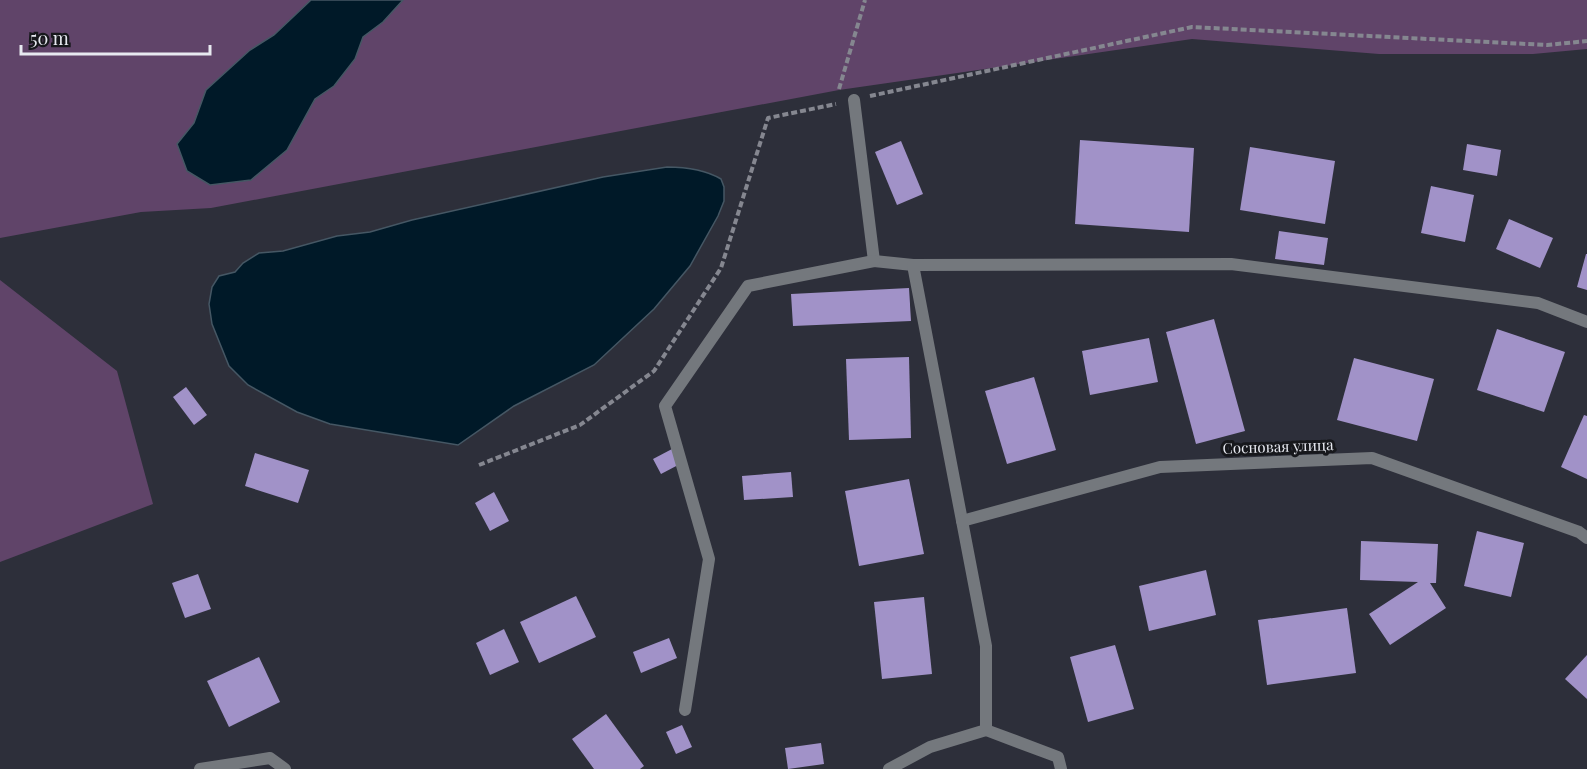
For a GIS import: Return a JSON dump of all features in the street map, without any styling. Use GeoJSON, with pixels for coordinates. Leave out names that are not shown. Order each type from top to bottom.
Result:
{"type":"FeatureCollection","features":[{"type":"Feature","properties":{"kind":"street"},"geometry":{"type":"LineString","coordinates":[[854,100],[874,261]]}},
{"type":"Feature","properties":{"kind":"street"},"geometry":{"type":"LineString","coordinates":[[685,710],[709,559],[665,406],[748,286],[874,261],[913,265],[1231,264],[1538,303],[1587,322]]}},
{"type":"Feature","properties":{"kind":"street"},"geometry":{"type":"LineString","coordinates":[[913,265],[986,646],[986,730]]}},
{"type":"Feature","properties":{"kind":"street","name":"Сосновая улица"},"geometry":{"type":"LineString","coordinates":[[962,521],[1160,467],[1372,458],[1579,532],[1587,538]]}},
{"type":"Feature","properties":{"kind":"street"},"geometry":{"type":"LineString","coordinates":[[890,769],[930,747],[986,730],[1059,757],[1060,769]]}},
{"type":"Feature","properties":{"kind":"street"},"geometry":{"type":"LineString","coordinates":[[200,769],[270,758],[285,769]]}},
{"type":"Feature","properties":{"kind":"path"},"geometry":{"type":"LineString","coordinates":[[834,104],[865,0]]}},
{"type":"Feature","properties":{"kind":"path"},"geometry":{"type":"LineString","coordinates":[[479,465],[580,425],[654,371],[721,268],[768,118],[1192,27],[1547,45],[1587,41]]}},
{"type":"Feature","properties":{"kind":"shaded area"},"geometry":{"type":"Polygon","coordinates":[[[0,0],[1587,0],[1587,49],[1533,54],[1379,54],[1192,39],[839,90],[211,208],[141,212],[0,238],[0,0]]]}},
{"type":"Feature","properties":{"kind":"shaded area"},"geometry":{"type":"Polygon","coordinates":[[[0,280],[117,371],[153,504],[0,562],[0,280]]]}},
{"type":"Feature","properties":{"kind":"water"},"geometry":{"type":"Polygon","coordinates":[[[311,0],[403,0],[383,22],[363,37],[355,59],[334,86],[315,99],[287,150],[251,180],[210,185],[187,171],[177,144],[194,123],[206,90],[250,50],[274,35],[311,0]]]}},
{"type":"Feature","properties":{"kind":"water"},"geometry":{"type":"Polygon","coordinates":[[[667,167],[688,168],[708,173],[721,179],[724,187],[724,201],[718,216],[690,266],[654,309],[594,365],[514,406],[458,445],[330,424],[297,412],[248,385],[229,366],[212,324],[209,304],[212,287],[219,276],[235,272],[243,263],[259,253],[283,251],[337,236],[370,232],[412,220],[603,177],[667,167]]]}},
{"type":"Feature","properties":{"kind":"building"},"geometry":{"type":"Polygon","coordinates":[[[1080,140],[1194,148],[1189,232],[1075,224],[1080,140]]]}},
{"type":"Feature","properties":{"kind":"building"},"geometry":{"type":"Polygon","coordinates":[[[901,141],[923,194],[897,205],[875,152],[901,141]]]}},
{"type":"Feature","properties":{"kind":"building"},"geometry":{"type":"Polygon","coordinates":[[[1467,144],[1501,150],[1497,176],[1463,170],[1467,144]]]}},
{"type":"Feature","properties":{"kind":"building"},"geometry":{"type":"Polygon","coordinates":[[[1250,147],[1335,161],[1325,224],[1240,210],[1250,147]]]}},
{"type":"Feature","properties":{"kind":"building"},"geometry":{"type":"Polygon","coordinates":[[[1431,186],[1474,195],[1465,242],[1421,233],[1431,186]]]}},
{"type":"Feature","properties":{"kind":"building"},"geometry":{"type":"Polygon","coordinates":[[[1509,219],[1553,238],[1540,268],[1496,249],[1509,219]]]}},
{"type":"Feature","properties":{"kind":"building"},"geometry":{"type":"Polygon","coordinates":[[[1279,231],[1328,238],[1324,265],[1275,259],[1279,231]]]}},
{"type":"Feature","properties":{"kind":"building"},"geometry":{"type":"Polygon","coordinates":[[[1587,254],[1587,290],[1577,287],[1587,254]]]}},
{"type":"Feature","properties":{"kind":"building"},"geometry":{"type":"Polygon","coordinates":[[[909,288],[911,321],[793,326],[791,294],[909,288]]]}},
{"type":"Feature","properties":{"kind":"building"},"geometry":{"type":"Polygon","coordinates":[[[1214,319],[1245,431],[1196,444],[1166,332],[1214,319]]]}},
{"type":"Feature","properties":{"kind":"building"},"geometry":{"type":"Polygon","coordinates":[[[1497,329],[1565,352],[1544,412],[1477,390],[1497,329]]]}},
{"type":"Feature","properties":{"kind":"building"},"geometry":{"type":"Polygon","coordinates":[[[1149,338],[1158,382],[1090,395],[1082,351],[1149,338]]]}},
{"type":"Feature","properties":{"kind":"building"},"geometry":{"type":"Polygon","coordinates":[[[909,357],[911,438],[849,440],[846,359],[909,357]]]}},
{"type":"Feature","properties":{"kind":"building"},"geometry":{"type":"Polygon","coordinates":[[[1354,358],[1434,379],[1417,441],[1337,420],[1354,358]]]}},
{"type":"Feature","properties":{"kind":"building"},"geometry":{"type":"Polygon","coordinates":[[[1034,377],[1056,450],[1007,464],[985,391],[1034,377]]]}},
{"type":"Feature","properties":{"kind":"building"},"geometry":{"type":"Polygon","coordinates":[[[186,387],[207,415],[194,425],[173,397],[186,387]]]}},
{"type":"Feature","properties":{"kind":"building"},"geometry":{"type":"Polygon","coordinates":[[[1584,415],[1587,416],[1587,479],[1561,467],[1584,415]]]}},
{"type":"Feature","properties":{"kind":"building"},"geometry":{"type":"Polygon","coordinates":[[[672,449],[680,464],[661,474],[653,459],[672,449]]]}},
{"type":"Feature","properties":{"kind":"building"},"geometry":{"type":"Polygon","coordinates":[[[255,453],[309,470],[298,503],[245,486],[255,453]]]}},
{"type":"Feature","properties":{"kind":"building"},"geometry":{"type":"Polygon","coordinates":[[[791,472],[793,497],[744,500],[742,476],[791,472]]]}},
{"type":"Feature","properties":{"kind":"building"},"geometry":{"type":"Polygon","coordinates":[[[909,479],[924,554],[859,566],[845,491],[909,479]]]}},
{"type":"Feature","properties":{"kind":"building"},"geometry":{"type":"Polygon","coordinates":[[[494,492],[509,521],[490,531],[475,503],[494,492]]]}},
{"type":"Feature","properties":{"kind":"building"},"geometry":{"type":"Polygon","coordinates":[[[1477,531],[1524,543],[1511,597],[1464,586],[1477,531]]]}},
{"type":"Feature","properties":{"kind":"building"},"geometry":{"type":"Polygon","coordinates":[[[1361,541],[1438,544],[1436,583],[1430,583],[1446,608],[1390,645],[1369,614],[1418,582],[1360,580],[1361,541]]]}},
{"type":"Feature","properties":{"kind":"building"},"geometry":{"type":"Polygon","coordinates":[[[1206,570],[1216,615],[1149,631],[1139,586],[1206,570]]]}},
{"type":"Feature","properties":{"kind":"building"},"geometry":{"type":"Polygon","coordinates":[[[198,574],[211,609],[185,618],[172,583],[198,574]]]}},
{"type":"Feature","properties":{"kind":"building"},"geometry":{"type":"Polygon","coordinates":[[[576,596],[596,637],[539,663],[520,622],[576,596]]]}},
{"type":"Feature","properties":{"kind":"building"},"geometry":{"type":"Polygon","coordinates":[[[924,597],[932,674],[882,679],[874,602],[924,597]]]}},
{"type":"Feature","properties":{"kind":"building"},"geometry":{"type":"Polygon","coordinates":[[[1347,608],[1356,673],[1267,685],[1258,620],[1347,608]]]}},
{"type":"Feature","properties":{"kind":"building"},"geometry":{"type":"Polygon","coordinates":[[[504,629],[519,662],[490,675],[476,643],[504,629]]]}},
{"type":"Feature","properties":{"kind":"building"},"geometry":{"type":"Polygon","coordinates":[[[669,638],[677,658],[641,673],[633,652],[669,638]]]}},
{"type":"Feature","properties":{"kind":"building"},"geometry":{"type":"Polygon","coordinates":[[[1115,645],[1134,709],[1088,722],[1070,657],[1115,645]]]}},
{"type":"Feature","properties":{"kind":"building"},"geometry":{"type":"Polygon","coordinates":[[[1587,655],[1587,699],[1565,679],[1587,655]]]}},
{"type":"Feature","properties":{"kind":"building"},"geometry":{"type":"Polygon","coordinates":[[[259,657],[280,702],[229,727],[207,681],[259,657]]]}},
{"type":"Feature","properties":{"kind":"building"},"geometry":{"type":"Polygon","coordinates":[[[606,714],[644,766],[640,769],[594,769],[572,739],[606,714]]]}},
{"type":"Feature","properties":{"kind":"building"},"geometry":{"type":"Polygon","coordinates":[[[682,725],[692,747],[676,754],[666,732],[682,725]]]}},
{"type":"Feature","properties":{"kind":"building"},"geometry":{"type":"Polygon","coordinates":[[[821,743],[824,764],[788,769],[785,748],[821,743]]]}}]}
